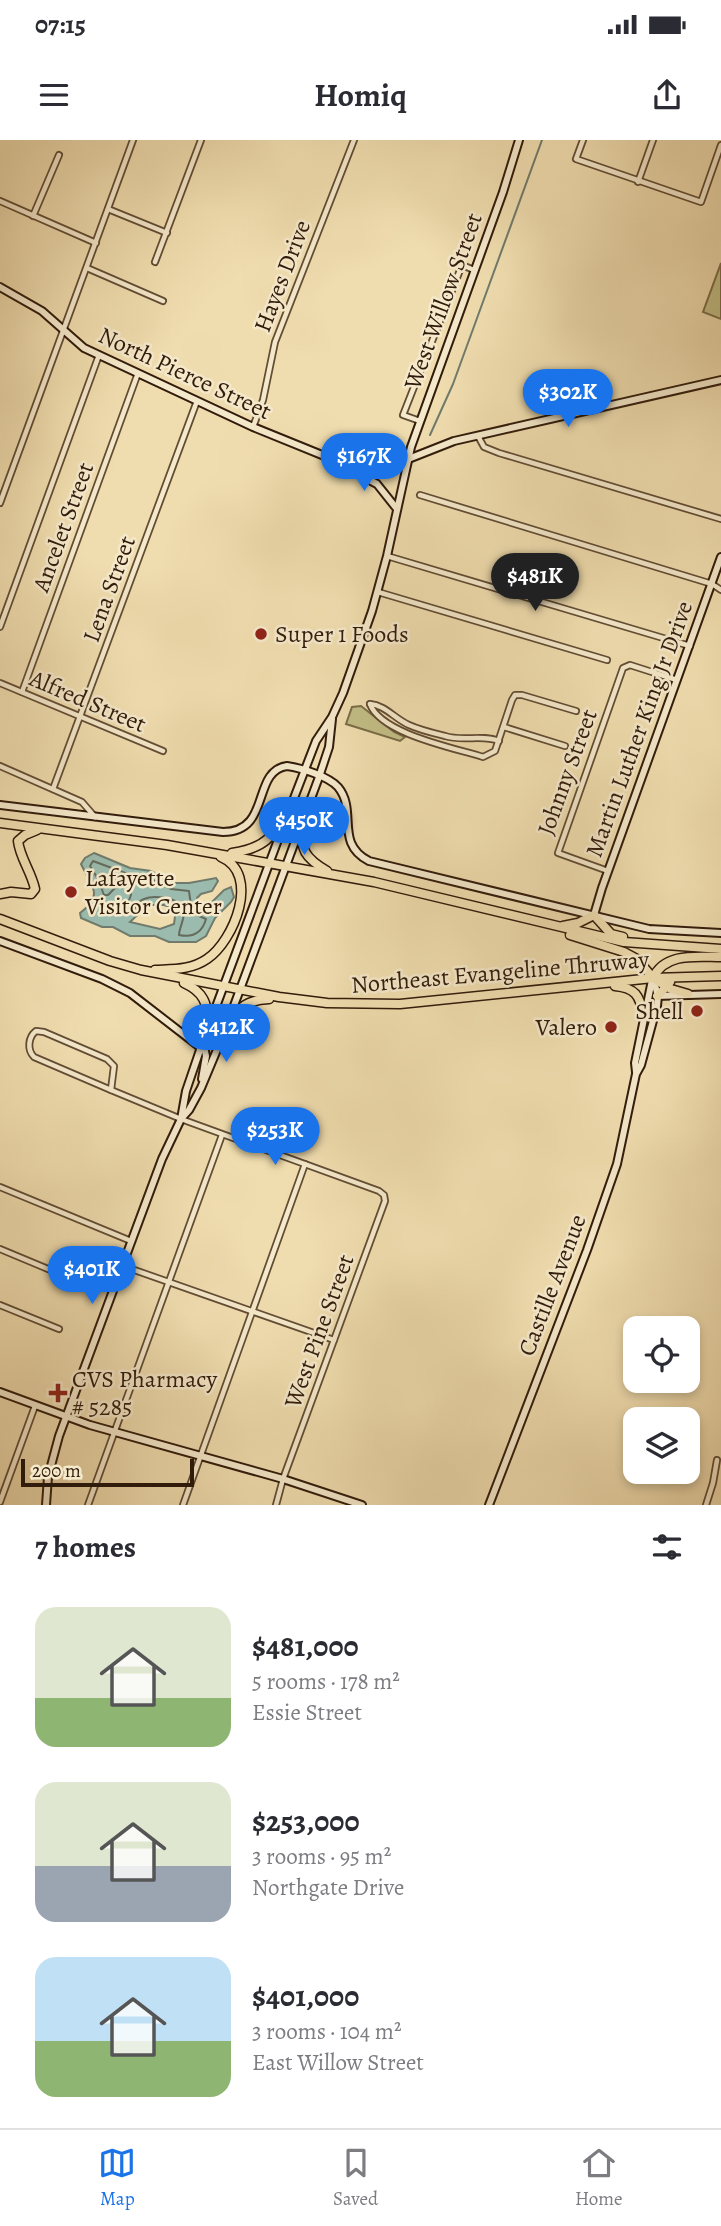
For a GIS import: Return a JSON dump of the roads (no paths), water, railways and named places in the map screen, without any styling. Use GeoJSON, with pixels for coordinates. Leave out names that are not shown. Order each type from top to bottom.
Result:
{"type":"FeatureCollection","features":[{"type":"Feature","properties":{"kind":"highway"},"geometry":{"type":"LineString","coordinates":[[222,854],[248,850],[271,838],[289,809]]}},
{"type":"Feature","properties":{"kind":"highway"},"geometry":{"type":"LineString","coordinates":[[0,823],[222,854],[332,874],[624,942],[721,949]]}},
{"type":"Feature","properties":{"kind":"highway"},"geometry":{"type":"LineString","coordinates":[[302,824],[303,850],[311,862],[332,874]]}},
{"type":"Feature","properties":{"kind":"highway"},"geometry":{"type":"LineString","coordinates":[[0,894],[11,891],[31,894],[35,889],[32,874],[20,856],[18,841],[40,828]]}},
{"type":"Feature","properties":{"kind":"highway"},"geometry":{"type":"LineString","coordinates":[[141,970],[184,969],[192,966],[217,951],[229,932],[242,895],[241,878],[225,858],[202,851]]}},
{"type":"Feature","properties":{"kind":"highway"},"geometry":{"type":"LineString","coordinates":[[503,914],[624,952],[646,967],[653,978],[688,994]]}},
{"type":"Feature","properties":{"kind":"highway"},"geometry":{"type":"LineString","coordinates":[[558,927],[578,923],[594,915],[611,934],[639,943]]}},
{"type":"Feature","properties":{"kind":"highway","name":"Northeast Evangeline Thruway"},"geometry":{"type":"LineString","coordinates":[[1,917],[110,961],[141,970],[288,998],[339,1004],[400,1004],[653,978],[721,976]]}},
{"type":"Feature","properties":{"kind":"highway"},"geometry":{"type":"LineString","coordinates":[[653,978],[673,960],[684,957],[721,957]]}},
{"type":"Feature","properties":{"kind":"highway"},"geometry":{"type":"LineString","coordinates":[[172,977],[197,989],[205,998],[209,1024]]}},
{"type":"Feature","properties":{"kind":"highway"},"geometry":{"type":"LineString","coordinates":[[658,996],[679,977]]}},
{"type":"Feature","properties":{"kind":"highway"},"geometry":{"type":"LineString","coordinates":[[598,984],[628,988],[640,1000],[643,1015]]}},
{"type":"Feature","properties":{"kind":"highway"},"geometry":{"type":"LineString","coordinates":[[223,1035],[238,1010],[248,1002],[288,998]]}},
{"type":"Feature","properties":{"kind":"street"},"geometry":{"type":"LineString","coordinates":[[0,503],[133,140]]}},
{"type":"Feature","properties":{"kind":"street"},"geometry":{"type":"LineString","coordinates":[[156,262],[201,140]]}},
{"type":"Feature","properties":{"kind":"street","name":"Hayes Drive"},"geometry":{"type":"LineString","coordinates":[[253,426],[266,390],[275,342],[354,140]]}},
{"type":"Feature","properties":{"kind":"street","name":"West Willow Street"},"geometry":{"type":"LineString","coordinates":[[181,1119],[186,1091],[201,1046],[289,809],[316,741],[332,717],[378,592],[408,460],[420,421],[503,192],[519,140]]}},
{"type":"Feature","properties":{"kind":"street"},"geometry":{"type":"LineString","coordinates":[[583,140],[576,159],[701,202],[718,163],[721,145]]}},
{"type":"Feature","properties":{"kind":"street"},"geometry":{"type":"LineString","coordinates":[[638,182],[653,140]]}},
{"type":"Feature","properties":{"kind":"street"},"geometry":{"type":"LineString","coordinates":[[33,216],[59,155]]}},
{"type":"Feature","properties":{"kind":"street"},"geometry":{"type":"LineString","coordinates":[[0,201],[96,243]]}},
{"type":"Feature","properties":{"kind":"street"},"geometry":{"type":"LineString","coordinates":[[108,209],[167,233]]}},
{"type":"Feature","properties":{"kind":"street"},"geometry":{"type":"LineString","coordinates":[[420,421],[403,415],[462,265],[474,271]]}},
{"type":"Feature","properties":{"kind":"street"},"geometry":{"type":"LineString","coordinates":[[87,268],[163,301]]}},
{"type":"Feature","properties":{"kind":"street","name":"North Pierce Street"},"geometry":{"type":"LineString","coordinates":[[0,286],[29,302],[80,345],[99,355],[343,465],[363,469],[380,468],[408,460],[442,445],[478,436],[721,380]]}},
{"type":"Feature","properties":{"kind":"street"},"geometry":{"type":"LineString","coordinates":[[0,627],[99,355]]}},
{"type":"Feature","properties":{"kind":"street","name":"Ancelet Street"},"geometry":{"type":"LineString","coordinates":[[22,692],[138,373]]}},
{"type":"Feature","properties":{"kind":"street","name":"Lena Street"},"geometry":{"type":"LineString","coordinates":[[53,789],[197,401]]}},
{"type":"Feature","properties":{"kind":"street"},"geometry":{"type":"LineString","coordinates":[[478,436],[484,447],[499,453],[721,519]]}},
{"type":"Feature","properties":{"kind":"street"},"geometry":{"type":"LineString","coordinates":[[343,465],[377,484],[397,509]]}},
{"type":"Feature","properties":{"kind":"street"},"geometry":{"type":"LineString","coordinates":[[420,495],[712,584],[721,590]]}},
{"type":"Feature","properties":{"kind":"street"},"geometry":{"type":"LineString","coordinates":[[387,556],[690,646]]}},
{"type":"Feature","properties":{"kind":"street","name":"Martin Luther King Jr Drive"},"geometry":{"type":"LineString","coordinates":[[594,915],[721,557]]}},
{"type":"Feature","properties":{"kind":"street"},"geometry":{"type":"LineString","coordinates":[[378,592],[607,660]]}},
{"type":"Feature","properties":{"kind":"street","name":"Johnny Street"},"geometry":{"type":"LineString","coordinates":[[608,871],[558,853],[623,668],[628,665],[677,680]]}},
{"type":"Feature","properties":{"kind":"street","name":"Alfred Street"},"geometry":{"type":"LineString","coordinates":[[0,683],[163,751]]}},
{"type":"Feature","properties":{"kind":"street"},"geometry":{"type":"LineString","coordinates":[[499,741],[487,737],[464,740],[446,737],[402,721],[378,705],[370,705],[373,712],[396,729],[483,757],[495,751],[499,741],[504,727],[512,700],[518,694],[576,711]]}},
{"type":"Feature","properties":{"kind":"street","name":"West Willow Street"},"geometry":{"type":"LineString","coordinates":[[181,1119],[201,1088],[223,1035],[319,777],[329,747],[332,717]]}},
{"type":"Feature","properties":{"kind":"street"},"geometry":{"type":"LineString","coordinates":[[396,729],[402,721]]}},
{"type":"Feature","properties":{"kind":"street"},"geometry":{"type":"LineString","coordinates":[[504,727],[565,746]]}},
{"type":"Feature","properties":{"kind":"street"},"geometry":{"type":"LineString","coordinates":[[444,745],[446,737]]}},
{"type":"Feature","properties":{"kind":"street"},"geometry":{"type":"LineString","coordinates":[[0,766],[82,802],[96,817]]}},
{"type":"Feature","properties":{"kind":"street"},"geometry":{"type":"LineString","coordinates":[[0,806],[234,832],[251,821],[269,779],[277,768],[287,766],[331,782],[340,789],[352,847],[369,861],[666,931],[721,933]]}},
{"type":"Feature","properties":{"kind":"street"},"geometry":{"type":"LineString","coordinates":[[0,941],[102,979],[130,993],[201,1046],[206,1056],[201,1088]]}},
{"type":"Feature","properties":{"kind":"street","name":"Castille Avenue"},"geometry":{"type":"LineString","coordinates":[[489,1505],[617,1164],[636,1074],[649,1037],[658,996],[653,978]]}},
{"type":"Feature","properties":{"kind":"street","name":"Castille Avenue"},"geometry":{"type":"LineString","coordinates":[[636,1074],[635,1063],[643,1015],[653,978]]}},
{"type":"Feature","properties":{"kind":"street","name":"Northeast Evangeline Thruway"},"geometry":{"type":"LineString","coordinates":[[648,996],[721,994]]}},
{"type":"Feature","properties":{"kind":"street"},"geometry":{"type":"LineString","coordinates":[[111,1090],[114,1066],[107,1059],[44,1032],[36,1031],[33,1034],[29,1049],[34,1057],[111,1090],[181,1119],[305,1164],[183,1505]]}},
{"type":"Feature","properties":{"kind":"street"},"geometry":{"type":"LineString","coordinates":[[46,1505],[51,1464],[65,1418],[162,1159],[181,1119]]}},
{"type":"Feature","properties":{"kind":"street"},"geometry":{"type":"LineString","coordinates":[[88,1505],[222,1135]]}},
{"type":"Feature","properties":{"kind":"street","name":"West Pine Street"},"geometry":{"type":"LineString","coordinates":[[276,1505],[385,1200],[379,1191],[305,1164]]}},
{"type":"Feature","properties":{"kind":"street"},"geometry":{"type":"LineString","coordinates":[[0,1186],[131,1241]]}},
{"type":"Feature","properties":{"kind":"street"},"geometry":{"type":"LineString","coordinates":[[0,1249],[60,1274]]}},
{"type":"Feature","properties":{"kind":"street"},"geometry":{"type":"LineString","coordinates":[[122,1265],[334,1340]]}},
{"type":"Feature","properties":{"kind":"street"},"geometry":{"type":"LineString","coordinates":[[0,1305],[59,1329]]}},
{"type":"Feature","properties":{"kind":"street"},"geometry":{"type":"LineString","coordinates":[[0,1392],[65,1418],[284,1479],[362,1505]]}},
{"type":"Feature","properties":{"kind":"street"},"geometry":{"type":"LineString","coordinates":[[0,1502],[35,1406]]}},
{"type":"Feature","properties":{"kind":"street"},"geometry":{"type":"LineString","coordinates":[[706,1505],[717,1461]]}},
{"type":"Feature","properties":{"kind":"water"},"geometry":{"type":"Polygon","coordinates":[[[94,853],[130,868],[151,871],[173,883],[216,878],[218,881],[212,891],[197,898],[198,910],[205,909],[224,890],[231,887],[234,897],[215,918],[206,936],[196,942],[169,942],[155,936],[130,936],[113,927],[102,927],[81,918],[80,913],[88,907],[94,895],[92,884],[81,864],[94,853]],[[148,905],[130,922],[160,929],[174,924],[176,909],[164,905],[148,905]]]}},
{"type":"Feature","properties":{"kind":"waterway"},"geometry":{"type":"LineString","coordinates":[[430,435],[453,384],[542,140]]}},
{"type":"Feature","properties":{"kind":"place","name":"Super 1 Foods"},"geometry":{"type":"Point","coordinates":[261,634]}},
{"type":"Feature","properties":{"kind":"place","name":"Lafayette Visitor Center"},"geometry":{"type":"Point","coordinates":[71,892]}},
{"type":"Feature","properties":{"kind":"place","name":"Shell"},"geometry":{"type":"Point","coordinates":[697,1011]}},
{"type":"Feature","properties":{"kind":"place","name":"Valero"},"geometry":{"type":"Point","coordinates":[611,1027]}},
{"type":"Feature","properties":{"kind":"place","name":"CVS Pharmacy # 5285"},"geometry":{"type":"Point","coordinates":[58,1393]}}]}
